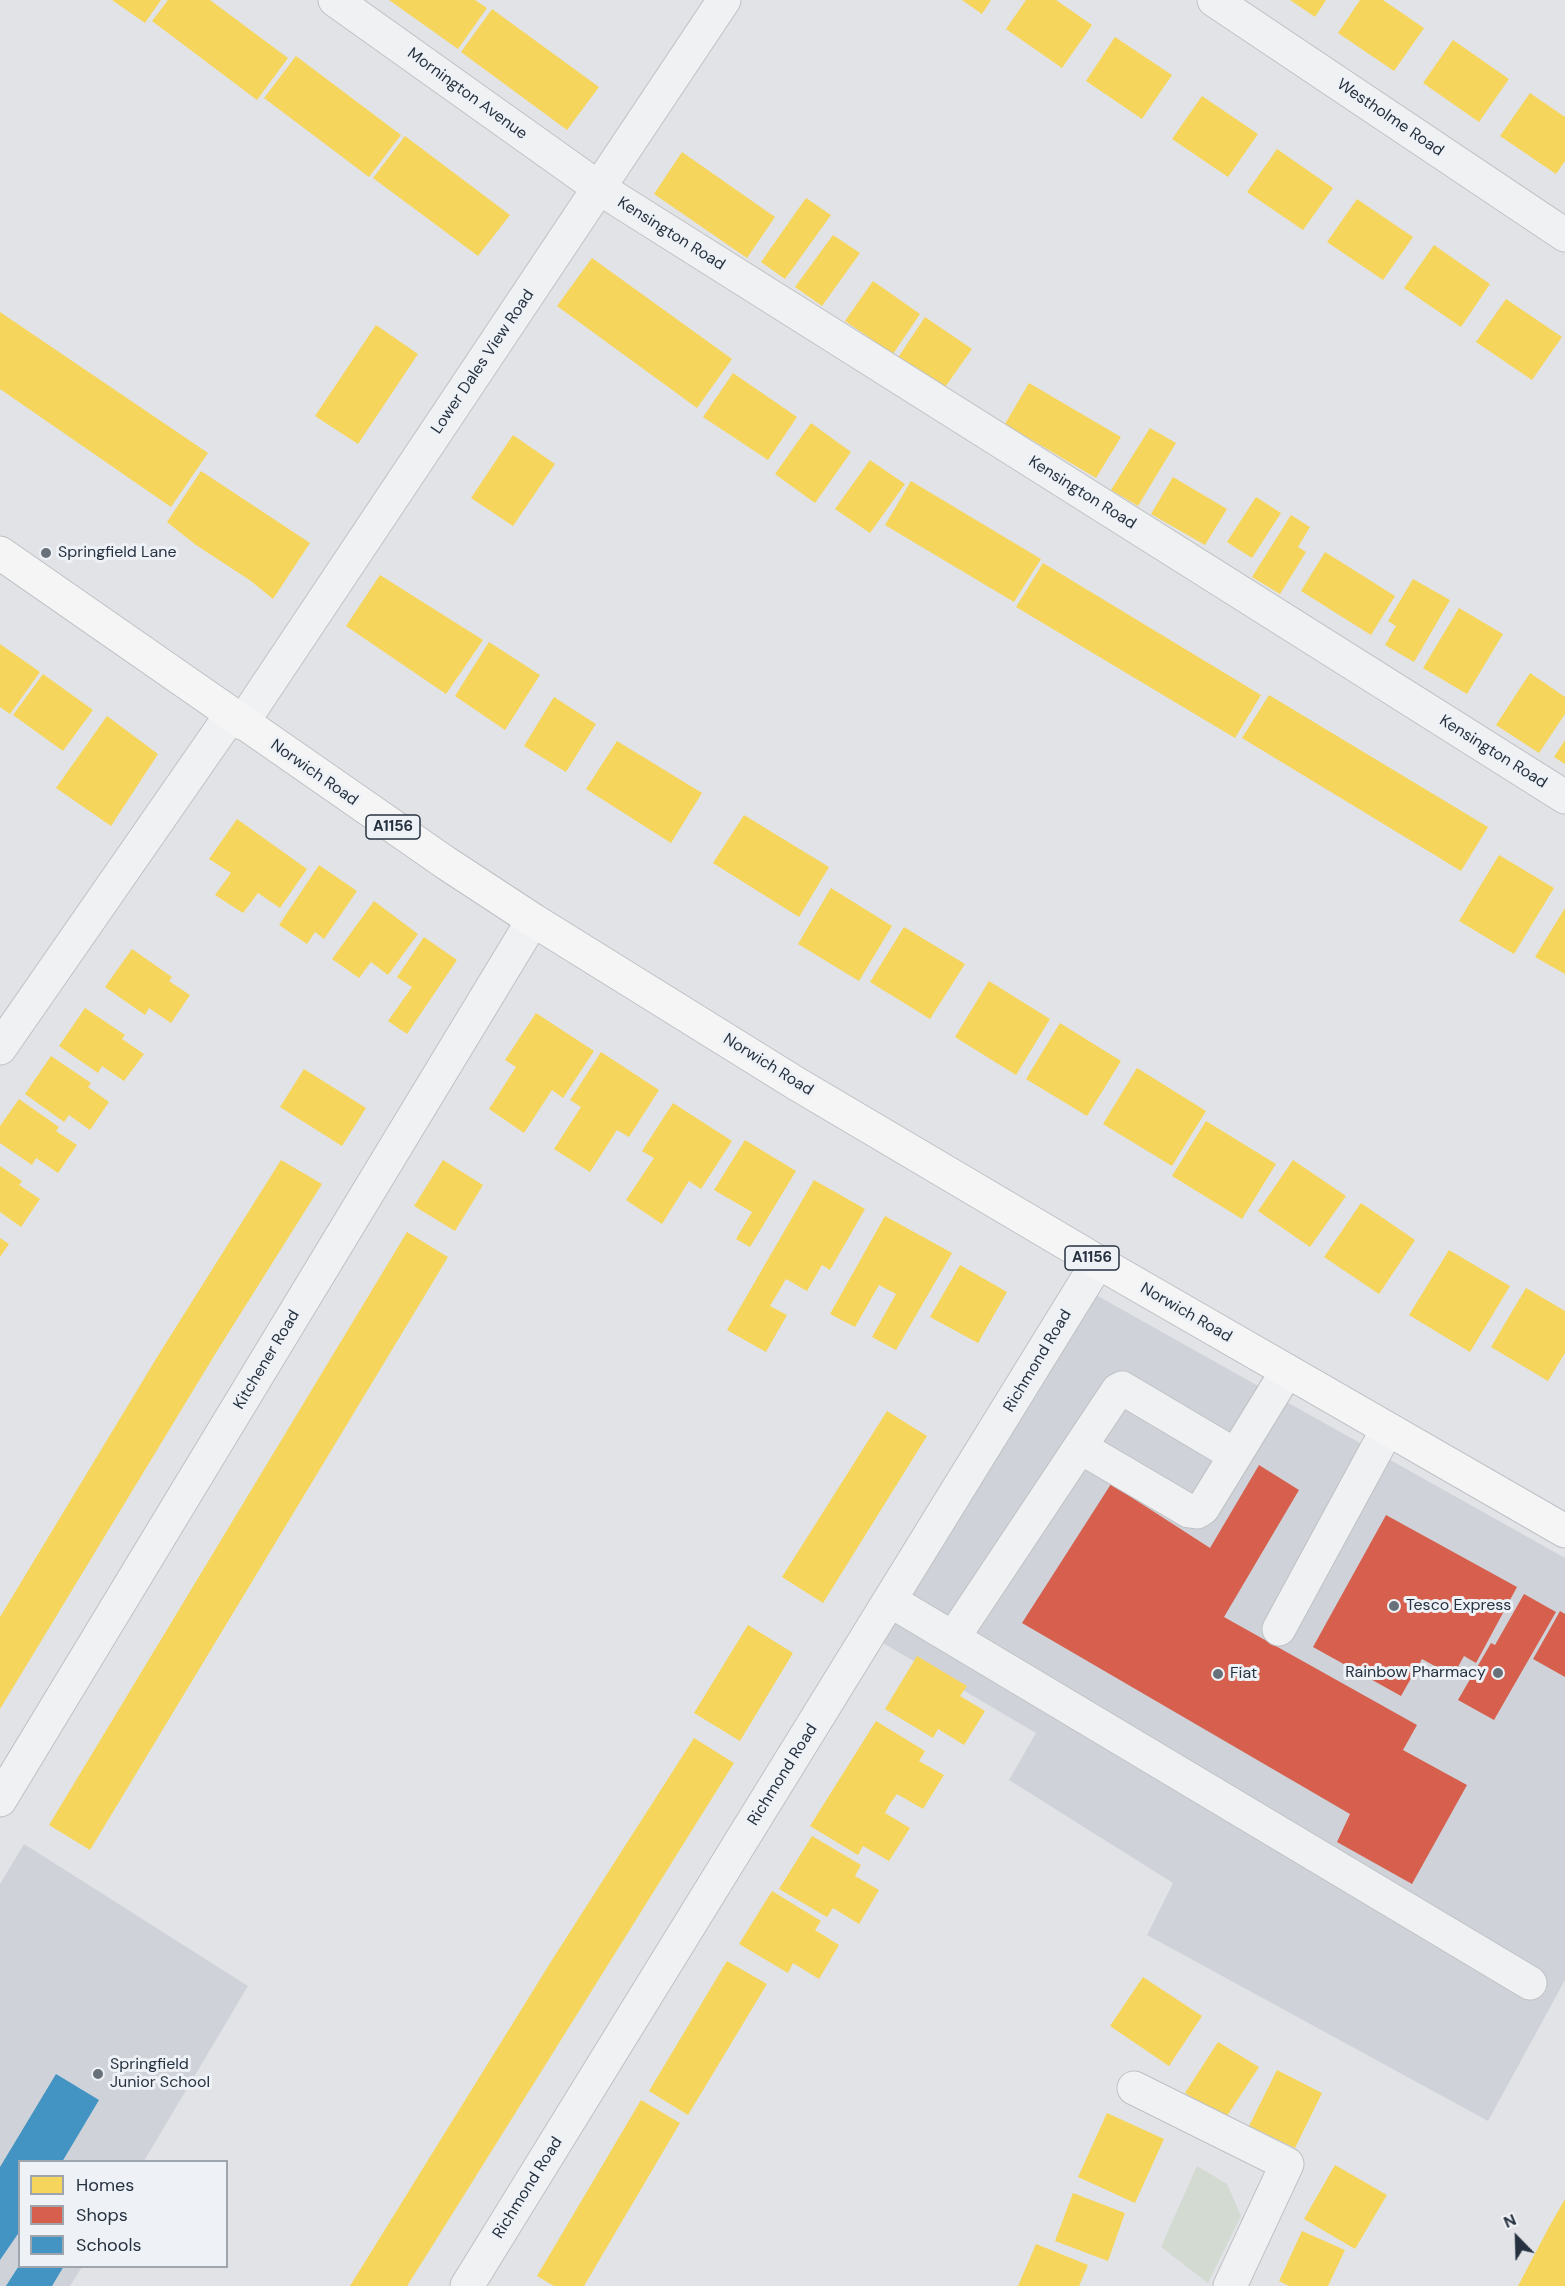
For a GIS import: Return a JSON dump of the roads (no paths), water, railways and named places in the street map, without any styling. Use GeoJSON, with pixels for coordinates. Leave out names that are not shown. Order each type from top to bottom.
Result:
{"type":"FeatureCollection","features":[{"type":"Feature","properties":{"kind":"main road","name":"Norwich Road"},"geometry":{"type":"LineString","coordinates":[[0,553],[446,864],[533,920],[798,1084],[1098,1262],[1565,1531]]}},
{"type":"Feature","properties":{"kind":"street","name":"Mornington Avenue"},"geometry":{"type":"LineString","coordinates":[[335,0],[599,188]]}},
{"type":"Feature","properties":{"kind":"street","name":"Lower Dales View Road"},"geometry":{"type":"LineString","coordinates":[[236,719],[599,188],[724,0]]}},
{"type":"Feature","properties":{"kind":"street","name":"Westholme Road"},"geometry":{"type":"LineString","coordinates":[[1214,0],[1565,235]]}},
{"type":"Feature","properties":{"kind":"street","name":"Kensington Road"},"geometry":{"type":"LineString","coordinates":[[599,188],[1565,797]]}},
{"type":"Feature","properties":{"kind":"street"},"geometry":{"type":"LineString","coordinates":[[0,1048],[236,719]]}},
{"type":"Feature","properties":{"kind":"street","name":"Kitchener Road"},"geometry":{"type":"LineString","coordinates":[[0,1800],[533,920]]}},
{"type":"Feature","properties":{"kind":"street","name":"Richmond Road"},"geometry":{"type":"LineString","coordinates":[[467,2286],[1098,1262]]}},
{"type":"Feature","properties":{"kind":"street"},"geometry":{"type":"LineString","coordinates":[[1080,1447],[1189,1511],[1197,1512],[1203,1508],[1287,1371]]}},
{"type":"Feature","properties":{"kind":"street"},"geometry":{"type":"LineString","coordinates":[[953,1638],[1118,1390],[1122,1388],[1235,1455]]}},
{"type":"Feature","properties":{"kind":"street"},"geometry":{"type":"LineString","coordinates":[[1279,1629],[1387,1430]]}},
{"type":"Feature","properties":{"kind":"street"},"geometry":{"type":"LineString","coordinates":[[891,1601],[1530,1983]]}},
{"type":"Feature","properties":{"kind":"street"},"geometry":{"type":"LineString","coordinates":[[1134,2088],[1287,2164],[1230,2286]]}},
{"type":"Feature","properties":{"kind":"place","name":"Springfield Lane"},"geometry":{"type":"Point","coordinates":[46,553]}},
{"type":"Feature","properties":{"kind":"place","name":"Tesco Express"},"geometry":{"type":"Point","coordinates":[1394,1606]}},
{"type":"Feature","properties":{"kind":"place","name":"Rainbow Pharmacy"},"geometry":{"type":"Point","coordinates":[1498,1673]}},
{"type":"Feature","properties":{"kind":"place","name":"Fiat"},"geometry":{"type":"Point","coordinates":[1218,1674]}},
{"type":"Feature","properties":{"kind":"place","name":"Springfield Junior School"},"geometry":{"type":"Point","coordinates":[98,2074]}}]}
